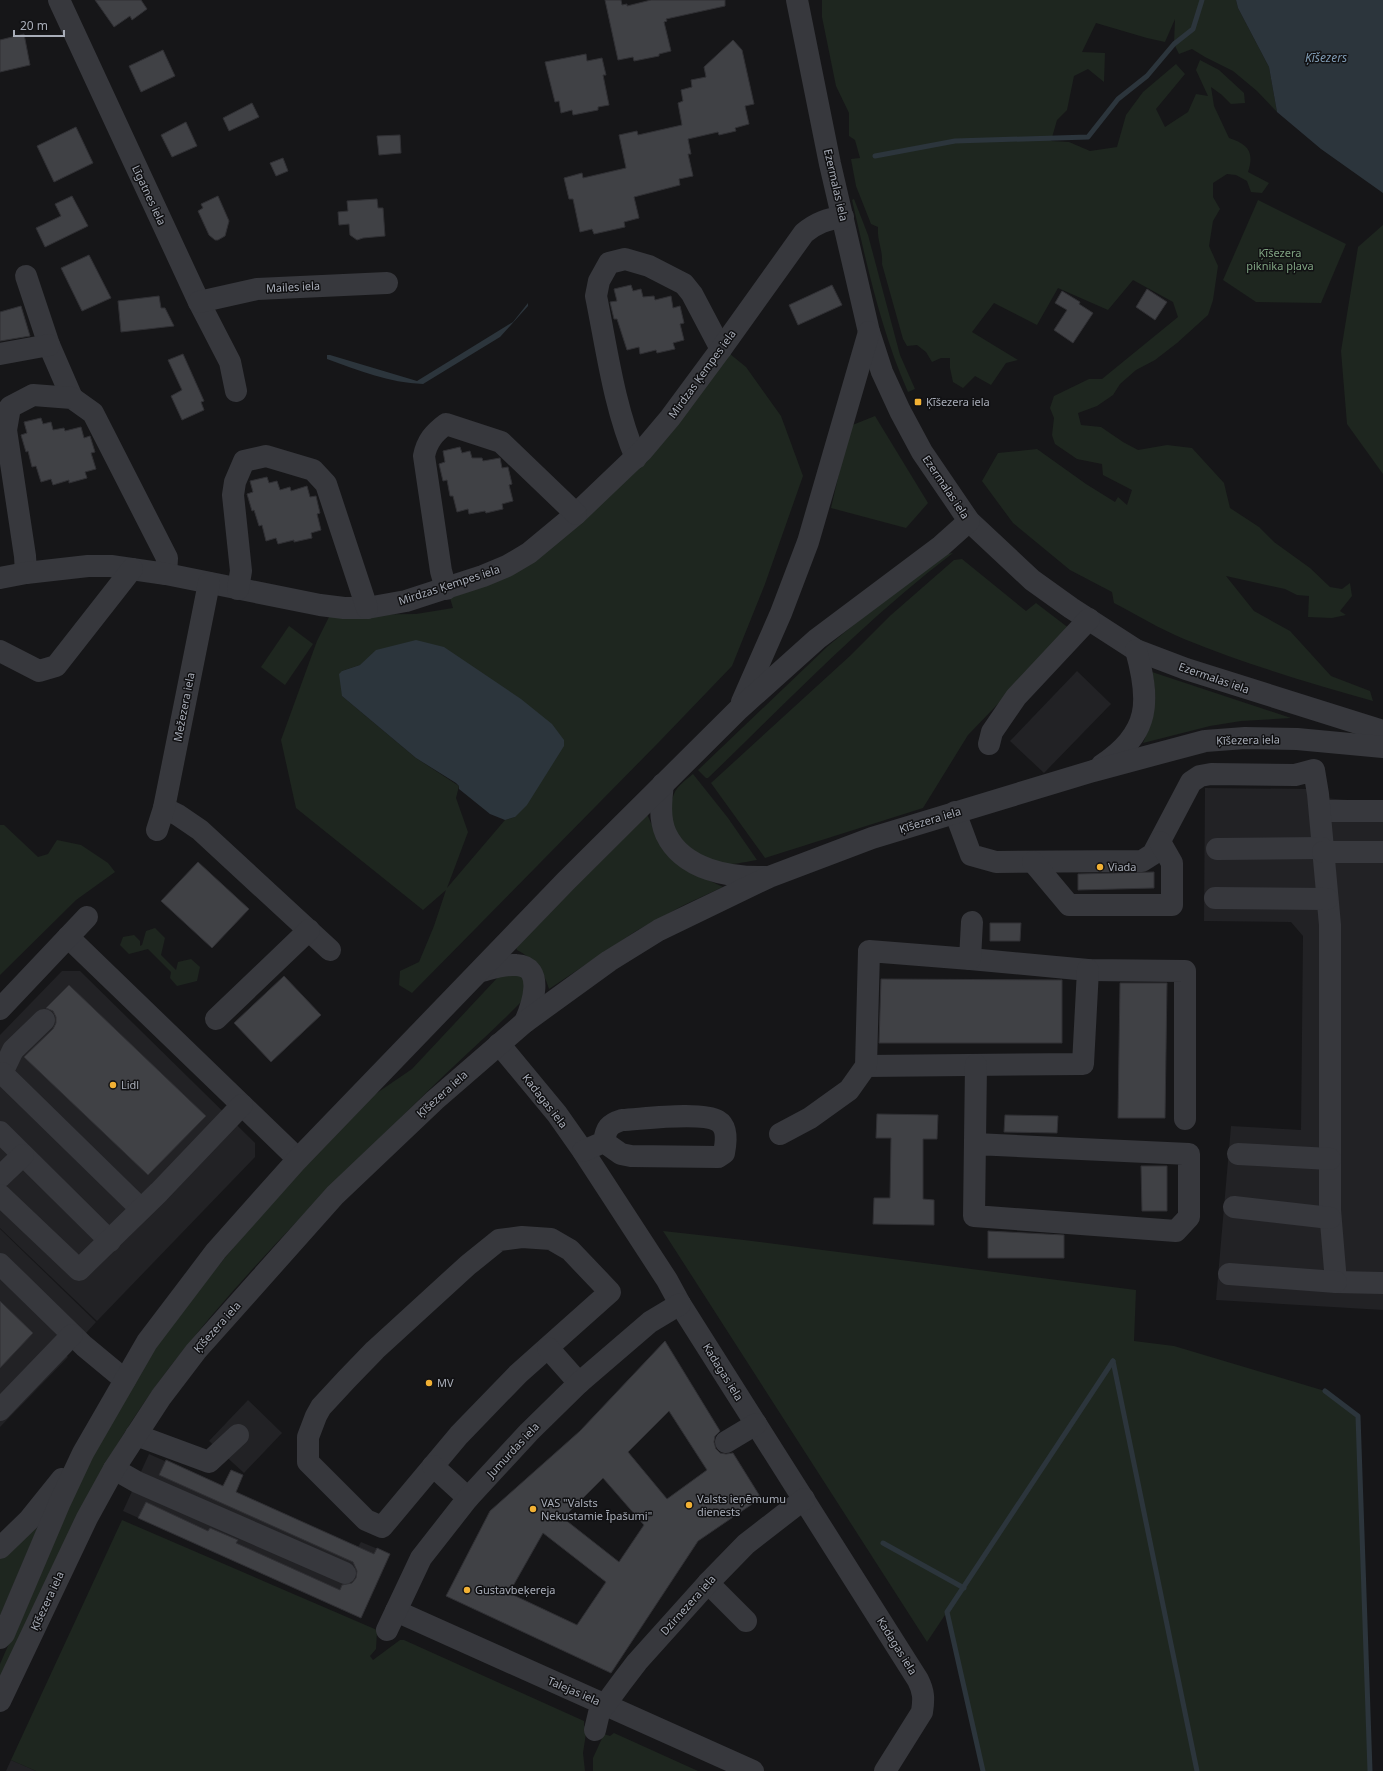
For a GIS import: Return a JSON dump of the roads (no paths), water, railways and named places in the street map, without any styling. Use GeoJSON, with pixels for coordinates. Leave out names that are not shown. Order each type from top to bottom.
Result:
{"type":"FeatureCollection","features":[{"type":"Feature","properties":{"kind":"street","name":"Līgatnes iela"},"geometry":{"type":"LineString","coordinates":[[59,0],[199,302],[230,362],[236,391]]}},
{"type":"Feature","properties":{"kind":"street","name":"Ezermalas iela"},"geometry":{"type":"LineString","coordinates":[[797,0],[830,164],[869,332],[882,372],[922,452],[969,521],[1032,580],[1136,650],[1193,671],[1383,731]]}},
{"type":"Feature","properties":{"kind":"street","name":"Mirdzas Ķempes iela"},"geometry":{"type":"LineString","coordinates":[[0,578],[26,573],[88,566],[111,566],[166,574],[320,605],[344,608],[367,608],[406,601],[484,576],[523,557],[576,514],[636,458],[670,418],[804,233],[813,225],[827,219],[843,217]]}},
{"type":"Feature","properties":{"kind":"street"},"geometry":{"type":"LineString","coordinates":[[636,458],[627,437],[621,414],[596,296],[599,281],[609,263],[625,259],[649,266],[684,284],[692,294],[721,349]]}},
{"type":"Feature","properties":{"kind":"street"},"geometry":{"type":"LineString","coordinates":[[26,276],[49,344],[72,398]]}},
{"type":"Feature","properties":{"kind":"street","name":"Mailes iela"},"geometry":{"type":"LineString","coordinates":[[199,302],[257,289],[387,283]]}},
{"type":"Feature","properties":{"kind":"street"},"geometry":{"type":"LineString","coordinates":[[739,709],[781,613],[808,542],[869,332]]}},
{"type":"Feature","properties":{"kind":"street"},"geometry":{"type":"LineString","coordinates":[[0,354],[49,344]]}},
{"type":"Feature","properties":{"kind":"street"},"geometry":{"type":"LineString","coordinates":[[26,573],[25,556],[6,430],[10,407],[33,395],[72,398],[93,413],[167,558],[166,574]]}},
{"type":"Feature","properties":{"kind":"street"},"geometry":{"type":"LineString","coordinates":[[446,588],[441,571],[424,456],[426,444],[435,432],[446,424],[501,442],[576,514]]}},
{"type":"Feature","properties":{"kind":"street"},"geometry":{"type":"LineString","coordinates":[[238,588],[241,571],[233,502],[235,482],[244,461],[266,456],[313,470],[326,484],[367,608]]}},
{"type":"Feature","properties":{"kind":"street"},"geometry":{"type":"LineString","coordinates":[[0,1638],[4,1634],[60,1502],[83,1453],[147,1342],[216,1251],[298,1159],[482,970],[566,881],[739,709],[817,639],[941,546],[969,521]]}},
{"type":"Feature","properties":{"kind":"street"},"geometry":{"type":"LineString","coordinates":[[0,651],[38,671],[56,666],[132,569]]}},
{"type":"Feature","properties":{"kind":"street","name":"Mežezera iela"},"geometry":{"type":"LineString","coordinates":[[157,830],[164,808],[209,583]]}},
{"type":"Feature","properties":{"kind":"street"},"geometry":{"type":"LineString","coordinates":[[989,744],[992,732],[1016,697],[1089,619]]}},
{"type":"Feature","properties":{"kind":"street","name":"Ķīšezera iela"},"geometry":{"type":"LineString","coordinates":[[1093,771],[1117,756],[1131,739],[1141,722],[1145,703],[1143,675],[1136,650]]}},
{"type":"Feature","properties":{"kind":"street","name":"Ķīšezera iela"},"geometry":{"type":"LineString","coordinates":[[0,1701],[87,1518],[114,1469],[161,1397],[196,1351],[335,1195],[434,1100],[525,1022],[609,961],[660,930],[769,877],[872,838],[1093,771],[1205,741],[1245,738],[1297,739],[1383,747]]}},
{"type":"Feature","properties":{"kind":"street"},"geometry":{"type":"LineString","coordinates":[[955,812],[971,855],[996,862],[1142,862],[1153,854],[1191,782],[1200,776],[1211,774],[1295,776],[1314,770],[1320,811],[1330,925],[1330,1218],[1336,1282]]}},
{"type":"Feature","properties":{"kind":"street","name":"Ķīšezera iela"},"geometry":{"type":"LineString","coordinates":[[663,784],[661,804],[666,833],[676,848],[691,861],[715,872],[742,878],[769,877]]}},
{"type":"Feature","properties":{"kind":"street"},"geometry":{"type":"LineString","coordinates":[[164,808],[178,815],[200,830],[330,950]]}},
{"type":"Feature","properties":{"kind":"street"},"geometry":{"type":"LineString","coordinates":[[1320,811],[1383,811]]}},
{"type":"Feature","properties":{"kind":"street"},"geometry":{"type":"LineString","coordinates":[[1033,862],[1068,905],[1172,905],[1172,863],[1160,842]]}},
{"type":"Feature","properties":{"kind":"street"},"geometry":{"type":"LineString","coordinates":[[1217,849],[1383,852]]}},
{"type":"Feature","properties":{"kind":"street"},"geometry":{"type":"LineString","coordinates":[[1215,898],[1327,899]]}},
{"type":"Feature","properties":{"kind":"street"},"geometry":{"type":"LineString","coordinates":[[0,1008],[87,917]]}},
{"type":"Feature","properties":{"kind":"street"},"geometry":{"type":"LineString","coordinates":[[970,959],[972,922]]}},
{"type":"Feature","properties":{"kind":"street"},"geometry":{"type":"LineString","coordinates":[[216,1019],[309,930]]}},
{"type":"Feature","properties":{"kind":"street"},"geometry":{"type":"LineString","coordinates":[[68,936],[298,1159]]}},
{"type":"Feature","properties":{"kind":"street"},"geometry":{"type":"LineString","coordinates":[[780,1134],[810,1118],[849,1090],[866,1066],[869,951],[1088,970],[1185,970],[1185,1119]]}},
{"type":"Feature","properties":{"kind":"street","name":"Ķīšezera iela"},"geometry":{"type":"LineString","coordinates":[[482,970],[506,965],[518,965],[527,968],[533,977],[535,987],[532,1005],[525,1022]]}},
{"type":"Feature","properties":{"kind":"street"},"geometry":{"type":"LineString","coordinates":[[866,1066],[1083,1064],[1088,970]]}},
{"type":"Feature","properties":{"kind":"street"},"geometry":{"type":"LineString","coordinates":[[44,1020],[13,1050],[1,1074],[141,1209]]}},
{"type":"Feature","properties":{"kind":"street","name":"Kadagas iela"},"geometry":{"type":"LineString","coordinates":[[499,1044],[557,1114],[583,1151],[662,1273],[680,1304],[918,1680],[923,1691],[924,1701],[922,1712],[885,1771]]}},
{"type":"Feature","properties":{"kind":"street"},"geometry":{"type":"LineString","coordinates":[[975,1144],[1189,1154],[1189,1217],[1176,1230],[974,1216],[976,1065]]}},
{"type":"Feature","properties":{"kind":"street"},"geometry":{"type":"LineString","coordinates":[[0,1195],[79,1270],[110,1241],[242,1105]]}},
{"type":"Feature","properties":{"kind":"street"},"geometry":{"type":"LineString","coordinates":[[705,1116],[719,1122],[724,1130],[726,1143],[724,1153],[718,1158],[631,1156],[621,1154],[604,1142],[606,1132],[612,1123],[622,1120],[705,1116]]}},
{"type":"Feature","properties":{"kind":"street"},"geometry":{"type":"LineString","coordinates":[[0,1132],[110,1241]]}},
{"type":"Feature","properties":{"kind":"street"},"geometry":{"type":"LineString","coordinates":[[583,1151],[604,1142]]}},
{"type":"Feature","properties":{"kind":"street"},"geometry":{"type":"LineString","coordinates":[[1238,1154],[1330,1159]]}},
{"type":"Feature","properties":{"kind":"street"},"geometry":{"type":"LineString","coordinates":[[0,1177],[23,1155]]}},
{"type":"Feature","properties":{"kind":"street"},"geometry":{"type":"LineString","coordinates":[[1234,1208],[1330,1218]]}},
{"type":"Feature","properties":{"kind":"street"},"geometry":{"type":"LineString","coordinates":[[522,1237],[550,1239],[570,1250],[610,1292],[518,1374],[433,1466],[382,1527],[366,1520],[308,1462],[308,1437],[321,1407],[350,1375],[436,1293],[499,1240],[522,1237]]}},
{"type":"Feature","properties":{"kind":"street"},"geometry":{"type":"LineString","coordinates":[[0,1264],[72,1335],[125,1380]]}},
{"type":"Feature","properties":{"kind":"street"},"geometry":{"type":"LineString","coordinates":[[1229,1274],[1336,1282],[1383,1283]]}},
{"type":"Feature","properties":{"kind":"street","name":"Jumurdas iela"},"geometry":{"type":"LineString","coordinates":[[391,1620],[421,1558],[468,1498],[529,1432],[579,1383],[650,1322],[680,1304]]}},
{"type":"Feature","properties":{"kind":"street"},"geometry":{"type":"LineString","coordinates":[[0,1410],[72,1335]]}},
{"type":"Feature","properties":{"kind":"street"},"geometry":{"type":"LineString","coordinates":[[548,1348],[579,1383]]}},
{"type":"Feature","properties":{"kind":"street"},"geometry":{"type":"LineString","coordinates":[[726,1442],[756,1424]]}},
{"type":"Feature","properties":{"kind":"street"},"geometry":{"type":"LineString","coordinates":[[136,1435],[209,1462],[238,1435]]}},
{"type":"Feature","properties":{"kind":"street"},"geometry":{"type":"LineString","coordinates":[[0,1548],[29,1520],[83,1453]]}},
{"type":"Feature","properties":{"kind":"street"},"geometry":{"type":"LineString","coordinates":[[433,1466],[468,1498]]}},
{"type":"Feature","properties":{"kind":"street"},"geometry":{"type":"LineString","coordinates":[[114,1469],[132,1480],[345,1573]]}},
{"type":"Feature","properties":{"kind":"street","name":"Dzirnezera iela"},"geometry":{"type":"LineString","coordinates":[[595,1730],[599,1714],[605,1704],[637,1662],[708,1583],[746,1544],[804,1499]]}},
{"type":"Feature","properties":{"kind":"street"},"geometry":{"type":"LineString","coordinates":[[708,1583],[746,1621]]}},
{"type":"Feature","properties":{"kind":"street","name":"Talejas iela"},"geometry":{"type":"LineString","coordinates":[[391,1620],[605,1704],[752,1771]]}},
{"type":"Feature","properties":{"kind":"water","name":"Ķīšezers"},"geometry":{"type":"Polygon","coordinates":[[[1236,0],[1383,0],[1383,193],[1321,149],[1277,112],[1269,67],[1238,8],[1236,0]]]}},
{"type":"Feature","properties":{"kind":"water"},"geometry":{"type":"Polygon","coordinates":[[[528,303],[528,306],[500,337],[423,384],[386,379],[327,359],[327,355],[330,355],[417,381],[513,322],[528,303]]]}},
{"type":"Feature","properties":{"kind":"water"},"geometry":{"type":"Polygon","coordinates":[[[416,640],[444,647],[521,699],[552,724],[564,740],[564,746],[527,805],[515,817],[505,820],[490,814],[459,789],[459,786],[456,783],[416,758],[342,696],[339,674],[342,671],[360,665],[376,650],[416,640]]]}},
{"type":"Feature","properties":{"kind":"waterway"},"geometry":{"type":"LineString","coordinates":[[875,156],[955,141],[1088,137],[1118,99],[1147,76],[1174,44],[1193,29],[1202,0]]}},
{"type":"Feature","properties":{"kind":"waterway"},"geometry":{"type":"LineString","coordinates":[[1113,1361],[1197,1771]]}},
{"type":"Feature","properties":{"kind":"waterway"},"geometry":{"type":"LineString","coordinates":[[983,1771],[947,1612],[1113,1361]]}},
{"type":"Feature","properties":{"kind":"waterway"},"geometry":{"type":"LineString","coordinates":[[1325,1391],[1358,1416],[1370,1771]]}},
{"type":"Feature","properties":{"kind":"waterway"},"geometry":{"type":"LineString","coordinates":[[883,1543],[964,1588]]}},
{"type":"Feature","properties":{"kind":"place","name":"Ķīšezera iela"},"geometry":{"type":"Point","coordinates":[918,402]}},
{"type":"Feature","properties":{"kind":"place","name":"Viada"},"geometry":{"type":"Point","coordinates":[1100,867]}},
{"type":"Feature","properties":{"kind":"place","name":"Lidl"},"geometry":{"type":"Point","coordinates":[113,1085]}},
{"type":"Feature","properties":{"kind":"place","name":"MV"},"geometry":{"type":"Point","coordinates":[429,1383]}},
{"type":"Feature","properties":{"kind":"place","name":"Valsts ieņēmumu dienests"},"geometry":{"type":"Point","coordinates":[689,1505]}},
{"type":"Feature","properties":{"kind":"place","name":"VAS \"Valsts Nekustamie Īpašumi\""},"geometry":{"type":"Point","coordinates":[533,1509]}},
{"type":"Feature","properties":{"kind":"place","name":"Gustavbeķereja"},"geometry":{"type":"Point","coordinates":[467,1590]}},
{"type":"Feature","properties":{"kind":"park label","name":"Ķīšezera piknika pļava"},"geometry":{"type":"Point","coordinates":[1280,259]}}]}
